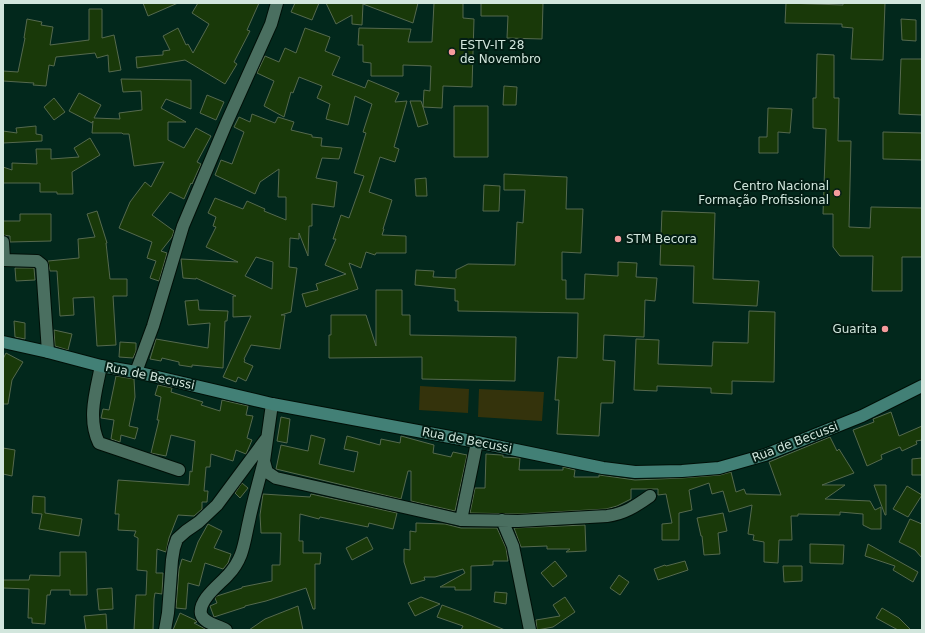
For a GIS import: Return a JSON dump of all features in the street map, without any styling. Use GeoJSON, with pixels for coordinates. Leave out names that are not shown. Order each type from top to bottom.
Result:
{"type":"FeatureCollection","features":[{"type":"Feature","properties":{"kind":"street"},"geometry":{"type":"LineString","coordinates":[[136,372],[153,326],[183,226],[226,124],[271,24],[277,3]]}},
{"type":"Feature","properties":{"kind":"street"},"geometry":{"type":"LineString","coordinates":[[3,242],[4,260],[37,261],[42,265],[48,352]]}},
{"type":"Feature","properties":{"kind":"street","name":"Rua de Becussi"},"geometry":{"type":"LineString","coordinates":[[3,342],[101,366],[136,372],[272,404],[477,442],[603,468],[635,472],[682,471],[719,468],[765,455],[862,416],[922,386]]}},
{"type":"Feature","properties":{"kind":"street"},"geometry":{"type":"LineString","coordinates":[[101,366],[93,414],[94,434],[99,443],[179,470]]}},
{"type":"Feature","properties":{"kind":"street"},"geometry":{"type":"LineString","coordinates":[[226,630],[208,622],[203,618],[201,608],[204,601],[236,566],[246,541],[248,521],[264,461],[272,404]]}},
{"type":"Feature","properties":{"kind":"street"},"geometry":{"type":"LineString","coordinates":[[165,630],[168,613],[172,560],[174,548],[178,539],[217,505],[266,439]]}},
{"type":"Feature","properties":{"kind":"street"},"geometry":{"type":"LineString","coordinates":[[461,520],[477,442]]}},
{"type":"Feature","properties":{"kind":"street"},"geometry":{"type":"LineString","coordinates":[[264,461],[267,472],[276,478],[461,520],[579,518],[619,515],[630,510],[650,496]]}},
{"type":"Feature","properties":{"kind":"street"},"geometry":{"type":"LineString","coordinates":[[502,520],[513,546],[530,630]]}},
{"type":"Feature","properties":{"kind":"shaded area"},"geometry":{"type":"Polygon","coordinates":[[[420,386],[469,389],[468,413],[419,410],[420,386]]]}},
{"type":"Feature","properties":{"kind":"shaded area"},"geometry":{"type":"Polygon","coordinates":[[[479,389],[544,392],[542,421],[478,417],[479,389]]]}},
{"type":"Feature","properties":{"kind":"building"},"geometry":{"type":"Polygon","coordinates":[[[143,3],[178,3],[148,16],[143,3]]]}},
{"type":"Feature","properties":{"kind":"building"},"geometry":{"type":"Polygon","coordinates":[[[198,3],[259,3],[247,30],[250,31],[234,62],[237,64],[225,84],[185,60],[137,68],[136,57],[163,55],[163,51],[170,50],[163,36],[178,28],[186,45],[188,44],[193,53],[209,24],[192,13],[198,3]]]}},
{"type":"Feature","properties":{"kind":"building"},"geometry":{"type":"Polygon","coordinates":[[[295,3],[319,3],[312,20],[291,12],[295,3]]]}},
{"type":"Feature","properties":{"kind":"building"},"geometry":{"type":"Polygon","coordinates":[[[326,3],[418,3],[413,23],[363,4],[362,25],[352,24],[352,15],[336,24],[326,3]]]}},
{"type":"Feature","properties":{"kind":"building"},"geometry":{"type":"Polygon","coordinates":[[[434,3],[463,3],[463,18],[474,19],[472,87],[443,86],[442,108],[423,107],[424,90],[430,91],[431,66],[403,65],[403,76],[371,76],[371,63],[363,62],[363,45],[358,45],[359,28],[411,29],[408,42],[432,42],[434,3]]]}},
{"type":"Feature","properties":{"kind":"building"},"geometry":{"type":"Polygon","coordinates":[[[481,3],[543,3],[542,39],[507,38],[508,16],[481,16],[481,3]]]}},
{"type":"Feature","properties":{"kind":"building"},"geometry":{"type":"Polygon","coordinates":[[[786,3],[843,5],[843,3],[885,3],[883,60],[851,59],[853,28],[842,27],[842,24],[785,23],[786,3]]]}},
{"type":"Feature","properties":{"kind":"building"},"geometry":{"type":"Polygon","coordinates":[[[89,9],[102,9],[102,38],[114,35],[121,70],[109,72],[108,55],[97,58],[95,53],[56,57],[54,66],[49,65],[46,86],[33,85],[34,83],[3,81],[3,71],[18,72],[25,38],[27,19],[42,22],[41,25],[53,27],[50,45],[89,40],[89,9]]]}},
{"type":"Feature","properties":{"kind":"building"},"geometry":{"type":"Polygon","coordinates":[[[901,19],[916,20],[916,41],[902,40],[901,19]]]}},
{"type":"Feature","properties":{"kind":"building"},"geometry":{"type":"Polygon","coordinates":[[[305,28],[330,37],[325,51],[340,57],[332,75],[365,88],[368,80],[399,93],[395,102],[407,101],[394,147],[399,149],[395,162],[380,157],[369,192],[392,200],[382,235],[406,236],[406,253],[376,253],[375,255],[366,252],[361,268],[349,263],[358,289],[306,307],[302,294],[318,290],[316,284],[346,274],[325,265],[336,239],[333,239],[341,215],[349,218],[364,176],[354,173],[366,133],[363,132],[372,104],[355,96],[348,125],[326,119],[330,104],[317,98],[322,86],[299,77],[293,93],[291,92],[284,117],[264,106],[274,81],[257,73],[265,56],[279,62],[285,48],[296,53],[305,28]]]}},
{"type":"Feature","properties":{"kind":"building"},"geometry":{"type":"Polygon","coordinates":[[[817,54],[834,55],[834,98],[839,98],[838,141],[851,141],[849,227],[870,228],[871,207],[922,208],[922,257],[902,257],[902,291],[872,291],[873,256],[840,256],[833,247],[833,214],[823,214],[826,129],[813,128],[813,98],[816,98],[817,54]]]}},
{"type":"Feature","properties":{"kind":"building"},"geometry":{"type":"Polygon","coordinates":[[[901,59],[922,59],[922,115],[899,114],[901,59]]]}},
{"type":"Feature","properties":{"kind":"building"},"geometry":{"type":"Polygon","coordinates":[[[121,79],[191,80],[191,109],[166,99],[161,108],[186,122],[168,122],[168,140],[184,148],[196,128],[211,136],[197,162],[201,164],[184,199],[170,192],[152,215],[174,231],[172,237],[161,251],[167,253],[159,281],[150,278],[156,261],[147,258],[152,242],[119,228],[130,202],[145,182],[151,187],[164,162],[134,166],[129,134],[92,133],[93,121],[92,123],[69,111],[79,93],[101,105],[94,118],[120,119],[119,113],[142,110],[141,91],[123,92],[121,79]]]}},
{"type":"Feature","properties":{"kind":"building"},"geometry":{"type":"Polygon","coordinates":[[[504,86],[517,87],[516,105],[503,105],[504,86]]]}},
{"type":"Feature","properties":{"kind":"building"},"geometry":{"type":"Polygon","coordinates":[[[207,95],[224,102],[216,120],[200,113],[207,95]]]}},
{"type":"Feature","properties":{"kind":"building"},"geometry":{"type":"Polygon","coordinates":[[[54,98],[65,112],[54,120],[44,107],[54,98]]]}},
{"type":"Feature","properties":{"kind":"building"},"geometry":{"type":"Polygon","coordinates":[[[410,101],[421,101],[428,124],[418,127],[410,101]]]}},
{"type":"Feature","properties":{"kind":"building"},"geometry":{"type":"Polygon","coordinates":[[[454,106],[488,106],[488,157],[454,157],[454,106]]]}},
{"type":"Feature","properties":{"kind":"building"},"geometry":{"type":"Polygon","coordinates":[[[768,108],[792,109],[790,133],[778,132],[778,153],[759,153],[759,137],[767,137],[768,108]]]}},
{"type":"Feature","properties":{"kind":"building"},"geometry":{"type":"Polygon","coordinates":[[[252,114],[275,123],[278,117],[294,122],[291,130],[312,135],[312,137],[322,138],[321,146],[342,148],[339,159],[322,158],[316,178],[337,182],[334,207],[312,204],[312,226],[309,226],[308,256],[299,233],[299,239],[290,238],[289,267],[297,268],[291,312],[281,315],[285,315],[280,349],[251,345],[244,362],[253,366],[246,381],[238,377],[236,382],[223,377],[251,316],[233,317],[233,296],[236,296],[196,278],[183,278],[181,259],[238,262],[206,247],[216,227],[213,226],[216,217],[208,213],[215,198],[243,209],[247,201],[265,209],[264,211],[286,220],[286,197],[278,197],[279,169],[260,182],[255,194],[215,175],[221,160],[232,164],[244,132],[234,127],[239,117],[250,122],[252,114]],[[256,257],[245,276],[272,289],[273,262],[256,257]]]}},
{"type":"Feature","properties":{"kind":"building"},"geometry":{"type":"Polygon","coordinates":[[[36,126],[36,134],[42,135],[42,141],[3,143],[3,131],[17,133],[16,128],[36,126]]]}},
{"type":"Feature","properties":{"kind":"building"},"geometry":{"type":"Polygon","coordinates":[[[883,132],[922,133],[922,160],[883,159],[883,132]]]}},
{"type":"Feature","properties":{"kind":"building"},"geometry":{"type":"Polygon","coordinates":[[[90,138],[100,155],[72,172],[73,194],[40,192],[40,183],[3,183],[3,167],[12,170],[12,163],[37,164],[36,149],[51,149],[51,159],[79,157],[74,148],[90,138]]]}},
{"type":"Feature","properties":{"kind":"building"},"geometry":{"type":"Polygon","coordinates":[[[504,174],[567,177],[566,209],[583,209],[581,253],[562,252],[562,280],[566,280],[566,299],[584,299],[585,274],[618,276],[618,262],[637,263],[636,277],[657,278],[655,301],[645,300],[644,337],[604,335],[603,360],[615,361],[613,403],[601,403],[599,436],[557,434],[559,400],[555,400],[558,357],[577,358],[578,313],[458,311],[458,301],[455,301],[455,289],[415,285],[416,270],[434,271],[433,277],[456,278],[456,270],[468,264],[515,265],[517,222],[523,223],[525,190],[504,190],[504,174]]]}},
{"type":"Feature","properties":{"kind":"building"},"geometry":{"type":"Polygon","coordinates":[[[426,178],[427,196],[416,196],[415,179],[426,178]]]}},
{"type":"Feature","properties":{"kind":"building"},"geometry":{"type":"Polygon","coordinates":[[[484,185],[500,186],[499,211],[483,211],[484,185]]]}},
{"type":"Feature","properties":{"kind":"building"},"geometry":{"type":"Polygon","coordinates":[[[97,211],[107,243],[110,279],[127,279],[127,296],[113,296],[116,345],[97,346],[94,297],[73,298],[74,315],[60,316],[57,271],[50,271],[48,261],[79,258],[78,239],[95,237],[87,214],[97,211]]]}},
{"type":"Feature","properties":{"kind":"building"},"geometry":{"type":"Polygon","coordinates":[[[662,211],[715,213],[713,279],[759,281],[757,306],[693,303],[694,266],[660,265],[662,211]]]}},
{"type":"Feature","properties":{"kind":"building"},"geometry":{"type":"Polygon","coordinates":[[[20,214],[51,214],[51,241],[10,242],[10,236],[3,235],[3,221],[20,221],[20,214]]]}},
{"type":"Feature","properties":{"kind":"building"},"geometry":{"type":"Polygon","coordinates":[[[15,268],[34,268],[35,280],[16,281],[15,268]]]}},
{"type":"Feature","properties":{"kind":"building"},"geometry":{"type":"Polygon","coordinates":[[[376,290],[402,290],[402,315],[410,315],[410,335],[516,337],[515,381],[422,379],[422,357],[329,358],[331,315],[366,315],[376,346],[376,290]]]}},
{"type":"Feature","properties":{"kind":"building"},"geometry":{"type":"Polygon","coordinates":[[[198,300],[199,310],[228,311],[227,321],[225,321],[223,368],[192,365],[192,367],[179,365],[179,362],[162,358],[161,361],[150,359],[156,339],[208,348],[210,323],[188,325],[185,301],[198,300]]]}},
{"type":"Feature","properties":{"kind":"building"},"geometry":{"type":"Polygon","coordinates":[[[749,311],[775,312],[774,382],[732,381],[732,394],[711,393],[711,388],[657,386],[657,391],[634,390],[636,339],[659,340],[658,364],[712,366],[713,342],[748,343],[749,311]]]}},
{"type":"Feature","properties":{"kind":"building"},"geometry":{"type":"Polygon","coordinates":[[[14,321],[25,323],[25,339],[15,337],[14,321]]]}},
{"type":"Feature","properties":{"kind":"building"},"geometry":{"type":"Polygon","coordinates":[[[54,330],[72,334],[68,350],[55,346],[54,330]]]}},
{"type":"Feature","properties":{"kind":"building"},"geometry":{"type":"Polygon","coordinates":[[[120,342],[136,343],[136,351],[133,358],[119,357],[120,342]]]}},
{"type":"Feature","properties":{"kind":"building"},"geometry":{"type":"Polygon","coordinates":[[[6,353],[23,362],[12,380],[8,404],[3,404],[3,359],[6,353]]]}},
{"type":"Feature","properties":{"kind":"building"},"geometry":{"type":"Polygon","coordinates":[[[116,376],[134,379],[135,397],[129,426],[138,428],[135,439],[121,435],[120,442],[111,439],[114,420],[101,418],[103,409],[109,410],[116,376]]]}},
{"type":"Feature","properties":{"kind":"building"},"geometry":{"type":"Polygon","coordinates":[[[158,385],[172,388],[171,392],[203,402],[201,405],[220,411],[222,400],[248,406],[246,415],[253,416],[247,438],[252,440],[246,454],[236,450],[233,461],[211,454],[210,467],[206,467],[204,491],[208,491],[207,502],[202,502],[202,509],[194,516],[178,515],[169,538],[166,552],[157,549],[156,573],[163,573],[162,594],[155,593],[153,630],[134,630],[136,595],[146,595],[147,571],[137,570],[138,538],[134,536],[136,531],[118,530],[119,514],[115,514],[118,480],[189,485],[190,471],[192,472],[195,441],[171,435],[166,456],[151,453],[159,420],[157,420],[161,397],[155,395],[158,385]]]}},
{"type":"Feature","properties":{"kind":"building"},"geometry":{"type":"Polygon","coordinates":[[[891,412],[899,436],[922,426],[922,440],[916,441],[917,444],[902,451],[900,447],[881,455],[882,459],[867,466],[853,430],[874,422],[873,419],[891,412]]]}},
{"type":"Feature","properties":{"kind":"building"},"geometry":{"type":"Polygon","coordinates":[[[281,417],[290,419],[287,443],[277,441],[281,417]]]}},
{"type":"Feature","properties":{"kind":"building"},"geometry":{"type":"Polygon","coordinates":[[[311,435],[325,439],[319,464],[354,472],[358,452],[344,449],[347,436],[380,445],[381,439],[400,443],[401,436],[434,445],[433,453],[451,457],[453,452],[467,455],[455,511],[411,501],[411,471],[408,471],[401,499],[276,469],[281,445],[308,451],[311,435]]]}},
{"type":"Feature","properties":{"kind":"building"},"geometry":{"type":"Polygon","coordinates":[[[830,437],[837,451],[839,449],[854,473],[822,485],[845,485],[825,499],[870,501],[875,510],[881,507],[881,529],[871,529],[863,525],[863,514],[840,512],[840,515],[798,514],[798,516],[791,516],[792,540],[779,540],[778,563],[764,562],[764,542],[753,540],[754,535],[748,534],[752,505],[729,512],[723,491],[712,494],[709,483],[689,490],[692,510],[679,513],[679,540],[662,540],[662,524],[672,523],[666,494],[658,495],[658,489],[631,489],[631,499],[617,506],[606,509],[518,514],[470,513],[475,488],[485,488],[486,454],[520,458],[519,470],[563,470],[563,467],[575,470],[574,477],[599,477],[599,475],[635,480],[720,475],[731,472],[736,492],[744,489],[746,494],[781,495],[769,462],[830,437]]]}},
{"type":"Feature","properties":{"kind":"building"},"geometry":{"type":"Polygon","coordinates":[[[3,448],[15,450],[12,476],[3,474],[3,448]]]}},
{"type":"Feature","properties":{"kind":"building"},"geometry":{"type":"Polygon","coordinates":[[[922,458],[922,475],[912,475],[912,459],[922,458]]]}},
{"type":"Feature","properties":{"kind":"building"},"geometry":{"type":"Polygon","coordinates":[[[242,483],[248,488],[240,498],[235,493],[242,483]]]}},
{"type":"Feature","properties":{"kind":"building"},"geometry":{"type":"Polygon","coordinates":[[[874,485],[886,485],[886,515],[885,515],[874,485]]]}},
{"type":"Feature","properties":{"kind":"building"},"geometry":{"type":"Polygon","coordinates":[[[907,486],[922,495],[908,517],[893,509],[907,486]]]}},
{"type":"Feature","properties":{"kind":"building"},"geometry":{"type":"Polygon","coordinates":[[[263,494],[310,497],[311,494],[397,513],[393,529],[369,523],[368,527],[320,517],[319,519],[300,514],[299,541],[303,541],[303,553],[321,553],[320,564],[315,564],[315,609],[313,609],[306,588],[214,617],[210,606],[217,603],[215,598],[217,596],[242,587],[272,581],[272,565],[280,565],[281,533],[261,533],[260,515],[263,494]]]}},
{"type":"Feature","properties":{"kind":"building"},"geometry":{"type":"Polygon","coordinates":[[[33,496],[45,497],[45,513],[82,519],[79,536],[39,529],[42,514],[32,513],[33,496]]]}},
{"type":"Feature","properties":{"kind":"building"},"geometry":{"type":"Polygon","coordinates":[[[723,513],[727,531],[718,533],[720,554],[704,555],[702,536],[697,518],[723,513]]]}},
{"type":"Feature","properties":{"kind":"building"},"geometry":{"type":"Polygon","coordinates":[[[910,519],[922,524],[922,558],[915,550],[899,542],[910,519]]]}},
{"type":"Feature","properties":{"kind":"building"},"geometry":{"type":"Polygon","coordinates":[[[416,523],[445,524],[461,528],[497,528],[506,548],[508,561],[493,561],[493,565],[471,566],[471,590],[455,590],[455,587],[440,587],[465,573],[463,569],[435,577],[424,577],[425,580],[411,584],[404,562],[404,549],[410,550],[410,531],[416,532],[416,523]]]}},
{"type":"Feature","properties":{"kind":"building"},"geometry":{"type":"Polygon","coordinates":[[[208,524],[222,531],[214,548],[231,554],[228,563],[223,569],[205,563],[199,586],[188,583],[186,609],[176,608],[179,569],[182,559],[191,562],[198,542],[208,524]]]}},
{"type":"Feature","properties":{"kind":"building"},"geometry":{"type":"Polygon","coordinates":[[[585,525],[586,551],[566,552],[570,549],[547,549],[547,546],[521,547],[514,528],[585,525]]]}},
{"type":"Feature","properties":{"kind":"building"},"geometry":{"type":"Polygon","coordinates":[[[367,537],[373,549],[352,560],[346,548],[367,537]]]}},
{"type":"Feature","properties":{"kind":"building"},"geometry":{"type":"Polygon","coordinates":[[[810,544],[844,545],[843,564],[810,563],[810,544]]]}},
{"type":"Feature","properties":{"kind":"building"},"geometry":{"type":"Polygon","coordinates":[[[868,544],[918,572],[913,582],[893,570],[895,566],[865,556],[868,544]]]}},
{"type":"Feature","properties":{"kind":"building"},"geometry":{"type":"Polygon","coordinates":[[[60,552],[86,552],[87,595],[70,595],[70,590],[51,590],[50,595],[47,595],[45,624],[32,623],[32,618],[28,618],[29,589],[3,588],[3,580],[29,580],[30,575],[60,576],[60,552]]]}},
{"type":"Feature","properties":{"kind":"building"},"geometry":{"type":"Polygon","coordinates":[[[555,561],[567,576],[553,587],[541,573],[555,561]]]}},
{"type":"Feature","properties":{"kind":"building"},"geometry":{"type":"Polygon","coordinates":[[[685,561],[688,570],[658,580],[654,569],[685,561]]]}},
{"type":"Feature","properties":{"kind":"building"},"geometry":{"type":"Polygon","coordinates":[[[783,566],[802,566],[802,581],[784,582],[783,566]]]}},
{"type":"Feature","properties":{"kind":"building"},"geometry":{"type":"Polygon","coordinates":[[[619,575],[629,582],[620,595],[610,588],[619,575]]]}},
{"type":"Feature","properties":{"kind":"building"},"geometry":{"type":"Polygon","coordinates":[[[112,588],[113,609],[99,610],[97,589],[112,588]]]}},
{"type":"Feature","properties":{"kind":"building"},"geometry":{"type":"Polygon","coordinates":[[[495,592],[507,593],[506,604],[494,602],[495,592]]]}},
{"type":"Feature","properties":{"kind":"building"},"geometry":{"type":"Polygon","coordinates":[[[421,597],[440,604],[415,616],[408,603],[421,597]]]}},
{"type":"Feature","properties":{"kind":"building"},"geometry":{"type":"Polygon","coordinates":[[[565,597],[575,612],[553,627],[537,630],[536,620],[560,616],[553,605],[565,597]]]}},
{"type":"Feature","properties":{"kind":"building"},"geometry":{"type":"Polygon","coordinates":[[[442,605],[505,630],[461,630],[463,626],[437,617],[442,605]]]}},
{"type":"Feature","properties":{"kind":"building"},"geometry":{"type":"Polygon","coordinates":[[[298,606],[303,630],[249,630],[265,619],[298,606]]]}},
{"type":"Feature","properties":{"kind":"building"},"geometry":{"type":"Polygon","coordinates":[[[882,608],[899,618],[911,630],[898,630],[876,618],[882,608]]]}},
{"type":"Feature","properties":{"kind":"building"},"geometry":{"type":"Polygon","coordinates":[[[180,613],[195,620],[197,622],[194,623],[207,630],[173,630],[180,613]]]}},
{"type":"Feature","properties":{"kind":"building"},"geometry":{"type":"Polygon","coordinates":[[[106,614],[107,630],[86,630],[84,616],[106,614]]]}},
{"type":"Feature","properties":{"kind":"place","name":"ESTV-IT 28 de Novembro"},"geometry":{"type":"Point","coordinates":[452,52]}},
{"type":"Feature","properties":{"kind":"place","name":"Centro Nacional Formação Profissional"},"geometry":{"type":"Point","coordinates":[837,193]}},
{"type":"Feature","properties":{"kind":"place","name":"STM Becora"},"geometry":{"type":"Point","coordinates":[618,239]}},
{"type":"Feature","properties":{"kind":"place","name":"Guarita"},"geometry":{"type":"Point","coordinates":[885,329]}}]}
